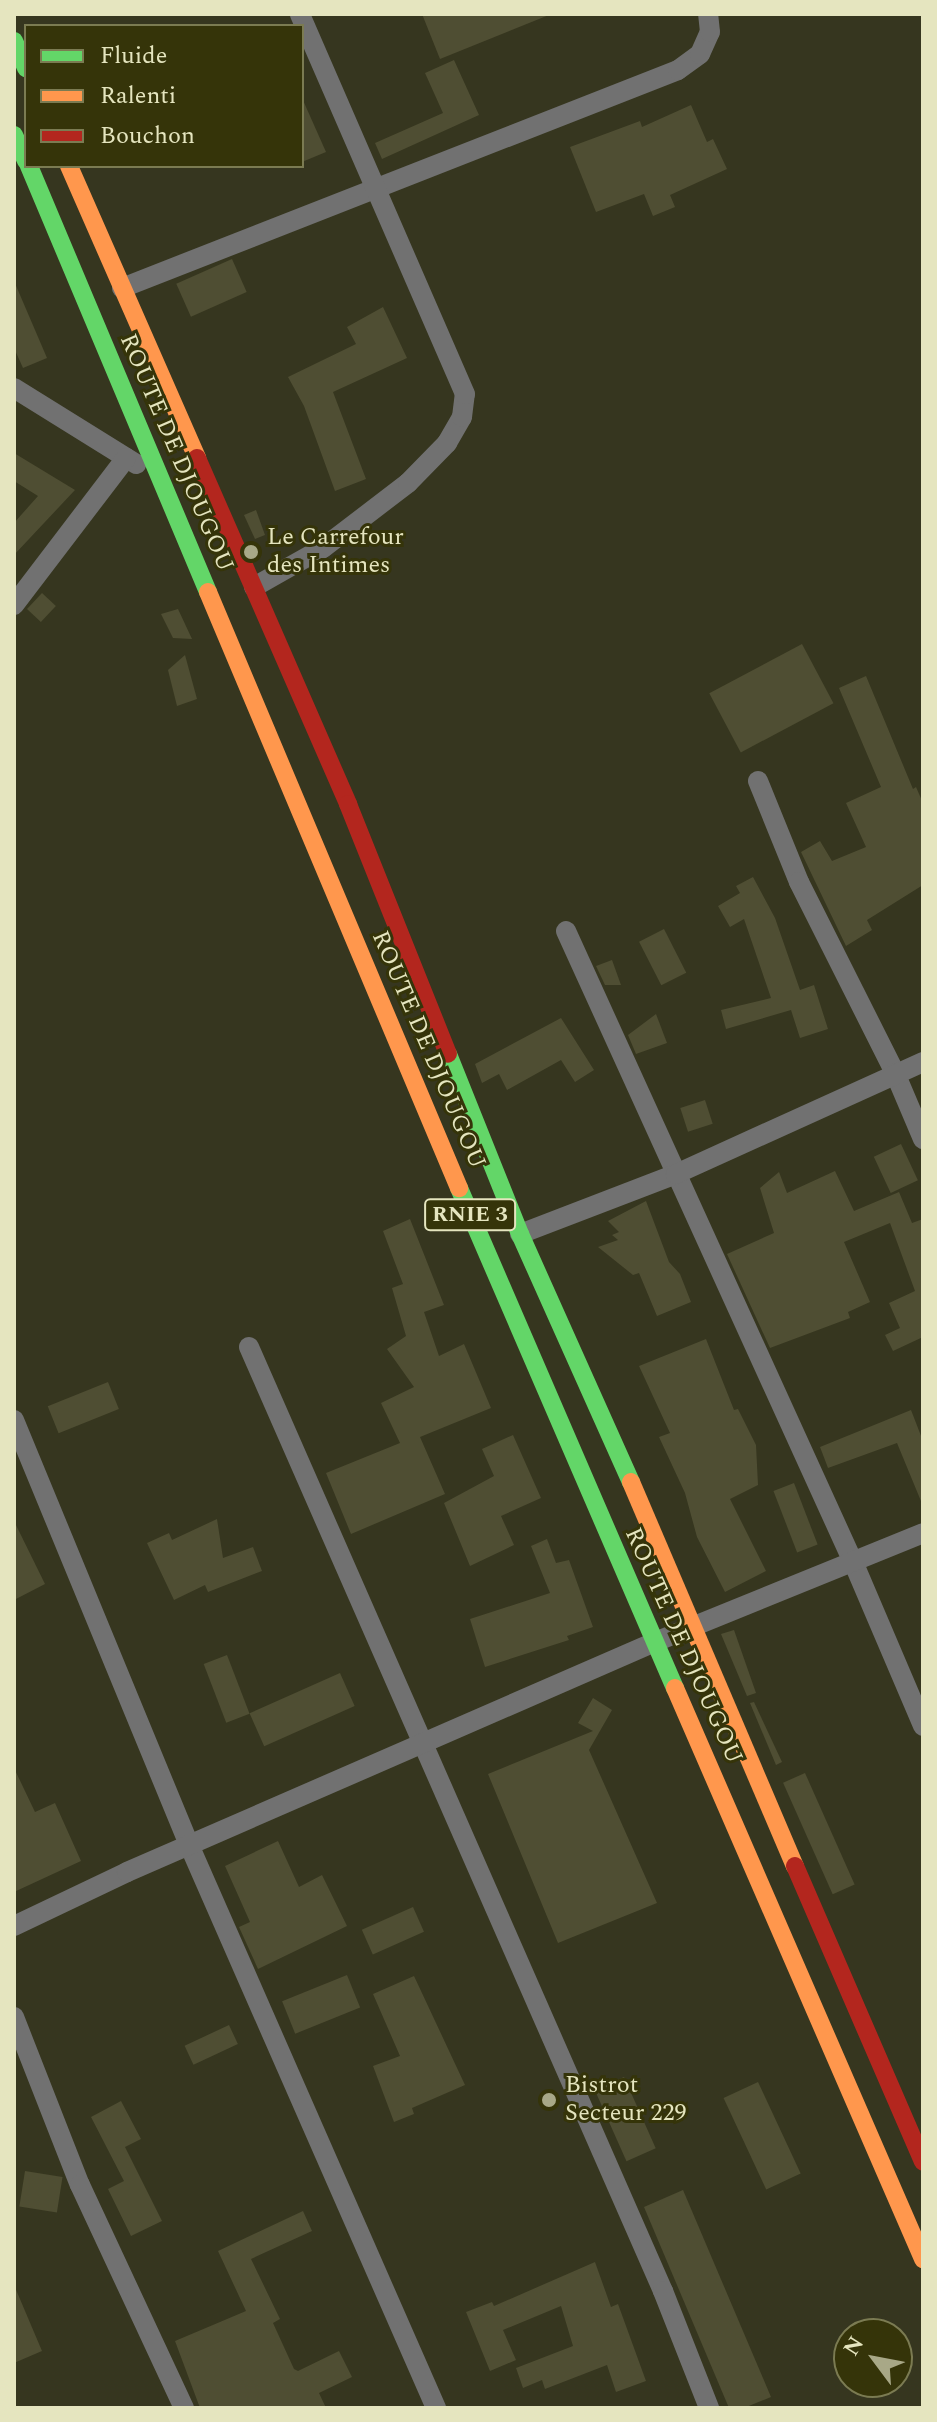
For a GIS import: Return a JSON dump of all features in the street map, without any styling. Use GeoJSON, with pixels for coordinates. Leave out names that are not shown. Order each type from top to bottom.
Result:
{"type":"FeatureCollection","features":[{"type":"Feature","properties":{"kind":"highway"},"geometry":{"type":"LineString","coordinates":[[14,41],[24,64]]}},
{"type":"Feature","properties":{"kind":"highway","name":"ROUTE DE DJOUGOU"},"geometry":{"type":"LineString","coordinates":[[33,168],[160,477],[655,1642],[923,2259]]}},
{"type":"Feature","properties":{"kind":"highway","name":"ROUTE DE DJOUGOU"},"geometry":{"type":"LineString","coordinates":[[70,168],[348,804],[520,1234],[695,1626],[855,2010],[923,2162]]}},
{"type":"Feature","properties":{"kind":"street"},"geometry":{"type":"LineString","coordinates":[[254,587],[323,548],[408,483],[447,443],[462,417],[465,394],[300,14]]}},
{"type":"Feature","properties":{"kind":"street"},"geometry":{"type":"LineString","coordinates":[[122,288],[678,70],[700,54],[710,32],[708,14]]}},
{"type":"Feature","properties":{"kind":"street"},"geometry":{"type":"LineString","coordinates":[[14,388],[160,477]]}},
{"type":"Feature","properties":{"kind":"street"},"geometry":{"type":"LineString","coordinates":[[14,605],[126,458]]}},
{"type":"Feature","properties":{"kind":"street"},"geometry":{"type":"LineString","coordinates":[[758,781],[799,882],[895,1073],[923,1139]]}},
{"type":"Feature","properties":{"kind":"street"},"geometry":{"type":"LineString","coordinates":[[566,931],[854,1564],[923,1726]]}},
{"type":"Feature","properties":{"kind":"street"},"geometry":{"type":"LineString","coordinates":[[520,1234],[676,1174],[923,1062]]}},
{"type":"Feature","properties":{"kind":"street"},"geometry":{"type":"LineString","coordinates":[[249,1347],[663,2291],[709,2408]]}},
{"type":"Feature","properties":{"kind":"street"},"geometry":{"type":"LineString","coordinates":[[14,1420],[190,1847],[436,2408]]}},
{"type":"Feature","properties":{"kind":"street"},"geometry":{"type":"LineString","coordinates":[[14,1926],[127,1872],[655,1642],[854,1564],[923,1533]]}},
{"type":"Feature","properties":{"kind":"street"},"geometry":{"type":"LineString","coordinates":[[14,2017],[80,2185],[184,2408]]}},
{"type":"Feature","properties":{"kind":"building"},"geometry":{"type":"Polygon","coordinates":[[[422,14],[549,14],[549,15],[440,59],[422,14]]]}},
{"type":"Feature","properties":{"kind":"building"},"geometry":{"type":"Polygon","coordinates":[[[454,60],[479,115],[382,159],[375,143],[443,113],[425,73],[454,60]]]}},
{"type":"Feature","properties":{"kind":"building"},"geometry":{"type":"Polygon","coordinates":[[[304,102],[326,152],[304,161],[304,102]]]}},
{"type":"Feature","properties":{"kind":"building"},"geometry":{"type":"Polygon","coordinates":[[[691,105],[707,142],[713,139],[727,169],[670,195],[675,207],[653,216],[644,194],[596,212],[570,147],[640,121],[642,127],[691,105]]]}},
{"type":"Feature","properties":{"kind":"building"},"geometry":{"type":"Polygon","coordinates":[[[232,259],[247,292],[191,317],[176,284],[232,259]]]}},
{"type":"Feature","properties":{"kind":"building"},"geometry":{"type":"Polygon","coordinates":[[[14,281],[47,358],[23,368],[14,348],[14,281]]]}},
{"type":"Feature","properties":{"kind":"building"},"geometry":{"type":"Polygon","coordinates":[[[383,307],[407,358],[333,392],[366,479],[335,491],[304,406],[288,377],[356,344],[347,327],[383,307]]]}},
{"type":"Feature","properties":{"kind":"building"},"geometry":{"type":"Polygon","coordinates":[[[14,453],[75,490],[14,555],[14,523],[38,496],[14,481],[14,453]]]}},
{"type":"Feature","properties":{"kind":"building"},"geometry":{"type":"Polygon","coordinates":[[[256,510],[265,535],[255,539],[244,515],[256,510]]]}},
{"type":"Feature","properties":{"kind":"building"},"geometry":{"type":"Polygon","coordinates":[[[42,593],[56,606],[41,622],[27,609],[42,593]]]}},
{"type":"Feature","properties":{"kind":"building"},"geometry":{"type":"Polygon","coordinates":[[[178,609],[192,639],[173,638],[161,614],[178,609]]]}},
{"type":"Feature","properties":{"kind":"building"},"geometry":{"type":"Polygon","coordinates":[[[802,644],[833,703],[741,752],[709,693],[802,644]]]}},
{"type":"Feature","properties":{"kind":"building"},"geometry":{"type":"Polygon","coordinates":[[[185,655],[197,699],[177,706],[168,670],[185,655]]]}},
{"type":"Feature","properties":{"kind":"building"},"geometry":{"type":"Polygon","coordinates":[[[866,676],[913,789],[916,787],[923,803],[923,885],[867,920],[872,930],[846,946],[801,852],[820,841],[832,861],[866,847],[846,803],[881,787],[839,688],[866,676]]]}},
{"type":"Feature","properties":{"kind":"building"},"geometry":{"type":"Polygon","coordinates":[[[753,877],[775,918],[800,990],[814,985],[828,1029],[800,1038],[791,1010],[726,1029],[721,1010],[771,998],[744,919],[730,927],[718,906],[740,893],[736,886],[753,877]]]}},
{"type":"Feature","properties":{"kind":"building"},"geometry":{"type":"Polygon","coordinates":[[[664,929],[686,973],[661,985],[639,942],[664,929]]]}},
{"type":"Feature","properties":{"kind":"building"},"geometry":{"type":"Polygon","coordinates":[[[612,960],[621,985],[605,985],[596,966],[612,960]]]}},
{"type":"Feature","properties":{"kind":"building"},"geometry":{"type":"Polygon","coordinates":[[[656,1014],[667,1043],[636,1054],[628,1035],[656,1014]]]}},
{"type":"Feature","properties":{"kind":"building"},"geometry":{"type":"Polygon","coordinates":[[[561,1018],[594,1070],[575,1082],[561,1060],[507,1090],[499,1074],[482,1083],[475,1064],[561,1018]]]}},
{"type":"Feature","properties":{"kind":"building"},"geometry":{"type":"Polygon","coordinates":[[[705,1100],[713,1124],[688,1132],[680,1108],[705,1100]]]}},
{"type":"Feature","properties":{"kind":"building"},"geometry":{"type":"Polygon","coordinates":[[[901,1144],[918,1180],[891,1193],[874,1157],[901,1144]]]}},
{"type":"Feature","properties":{"kind":"building"},"geometry":{"type":"Polygon","coordinates":[[[835,1171],[854,1211],[899,1192],[912,1223],[923,1219],[923,1337],[893,1351],[885,1335],[900,1328],[889,1303],[915,1291],[890,1223],[844,1242],[870,1302],[848,1312],[850,1318],[770,1348],[727,1254],[774,1233],[760,1188],[779,1172],[787,1193],[835,1171]]]}},
{"type":"Feature","properties":{"kind":"building"},"geometry":{"type":"Polygon","coordinates":[[[646,1201],[669,1262],[680,1274],[691,1302],[657,1316],[639,1273],[633,1275],[598,1247],[618,1240],[612,1235],[619,1232],[608,1221],[646,1201]]]}},
{"type":"Feature","properties":{"kind":"building"},"geometry":{"type":"Polygon","coordinates":[[[410,1219],[444,1305],[424,1312],[439,1356],[464,1344],[491,1408],[420,1437],[445,1494],[351,1534],[326,1473],[400,1443],[381,1403],[414,1387],[387,1349],[406,1336],[392,1288],[403,1284],[383,1231],[410,1219]]]}},
{"type":"Feature","properties":{"kind":"building"},"geometry":{"type":"Polygon","coordinates":[[[706,1339],[734,1410],[738,1409],[756,1445],[758,1485],[730,1499],[766,1571],[725,1592],[697,1537],[685,1493],[659,1437],[670,1433],[639,1366],[706,1339]]]}},
{"type":"Feature","properties":{"kind":"building"},"geometry":{"type":"Polygon","coordinates":[[[108,1382],[119,1409],[59,1433],[48,1406],[108,1382]]]}},
{"type":"Feature","properties":{"kind":"building"},"geometry":{"type":"Polygon","coordinates":[[[911,1410],[923,1441],[923,1506],[897,1443],[828,1468],[820,1447],[911,1410]]]}},
{"type":"Feature","properties":{"kind":"building"},"geometry":{"type":"Polygon","coordinates":[[[513,1435],[541,1498],[501,1516],[514,1545],[470,1566],[444,1503],[494,1476],[482,1449],[513,1435]]]}},
{"type":"Feature","properties":{"kind":"building"},"geometry":{"type":"Polygon","coordinates":[[[794,1483],[818,1545],[797,1553],[773,1491],[794,1483]]]}},
{"type":"Feature","properties":{"kind":"building"},"geometry":{"type":"Polygon","coordinates":[[[217,1519],[223,1558],[253,1547],[262,1571],[208,1592],[205,1585],[174,1600],[147,1543],[169,1533],[172,1540],[217,1519]]]}},
{"type":"Feature","properties":{"kind":"building"},"geometry":{"type":"Polygon","coordinates":[[[14,1521],[45,1584],[14,1600],[14,1521]]]}},
{"type":"Feature","properties":{"kind":"building"},"geometry":{"type":"Polygon","coordinates":[[[547,1539],[556,1563],[569,1560],[593,1627],[567,1636],[569,1640],[485,1667],[470,1619],[550,1593],[531,1546],[547,1539]]]}},
{"type":"Feature","properties":{"kind":"building"},"geometry":{"type":"Polygon","coordinates":[[[734,1630],[756,1693],[747,1696],[721,1634],[734,1630]]]}},
{"type":"Feature","properties":{"kind":"building"},"geometry":{"type":"Polygon","coordinates":[[[227,1655],[250,1714],[226,1723],[204,1664],[227,1655]]]}},
{"type":"Feature","properties":{"kind":"building"},"geometry":{"type":"Polygon","coordinates":[[[340,1673],[355,1706],[264,1746],[250,1713],[340,1673]]]}},
{"type":"Feature","properties":{"kind":"building"},"geometry":{"type":"Polygon","coordinates":[[[593,1698],[612,1710],[589,1750],[657,1903],[558,1943],[488,1774],[593,1731],[578,1723],[593,1698]]]}},
{"type":"Feature","properties":{"kind":"building"},"geometry":{"type":"Polygon","coordinates":[[[754,1702],[782,1762],[776,1765],[750,1703],[754,1702]]]}},
{"type":"Feature","properties":{"kind":"building"},"geometry":{"type":"Polygon","coordinates":[[[14,1768],[35,1812],[55,1803],[81,1861],[14,1892],[14,1768]]]}},
{"type":"Feature","properties":{"kind":"building"},"geometry":{"type":"Polygon","coordinates":[[[805,1773],[855,1884],[833,1894],[783,1783],[805,1773]]]}},
{"type":"Feature","properties":{"kind":"building"},"geometry":{"type":"Polygon","coordinates":[[[278,1841],[299,1887],[322,1875],[347,1926],[258,1969],[239,1927],[250,1922],[225,1866],[278,1841]]]}},
{"type":"Feature","properties":{"kind":"building"},"geometry":{"type":"Polygon","coordinates":[[[413,1907],[424,1932],[373,1954],[362,1930],[413,1907]]]}},
{"type":"Feature","properties":{"kind":"building"},"geometry":{"type":"Polygon","coordinates":[[[347,1975],[360,2007],[295,2034],[282,2001],[347,1975]]]}},
{"type":"Feature","properties":{"kind":"building"},"geometry":{"type":"Polygon","coordinates":[[[414,1976],[465,2085],[412,2108],[414,2114],[394,2122],[373,2066],[400,2056],[373,1994],[414,1976]]]}},
{"type":"Feature","properties":{"kind":"building"},"geometry":{"type":"Polygon","coordinates":[[[229,2025],[238,2044],[193,2065],[185,2046],[229,2025]]]}},
{"type":"Feature","properties":{"kind":"building"},"geometry":{"type":"Polygon","coordinates":[[[624,2077],[656,2148],[626,2161],[595,2090],[624,2077]]]}},
{"type":"Feature","properties":{"kind":"building"},"geometry":{"type":"Polygon","coordinates":[[[758,2082],[801,2174],[766,2190],[724,2098],[758,2082]]]}},
{"type":"Feature","properties":{"kind":"building"},"geometry":{"type":"Polygon","coordinates":[[[121,2101],[141,2139],[125,2147],[162,2221],[131,2236],[108,2189],[124,2181],[91,2117],[121,2101]]]}},
{"type":"Feature","properties":{"kind":"building"},"geometry":{"type":"Polygon","coordinates":[[[25,2171],[63,2177],[57,2213],[19,2207],[25,2171]]]}},
{"type":"Feature","properties":{"kind":"building"},"geometry":{"type":"Polygon","coordinates":[[[683,2190],[771,2397],[744,2408],[729,2408],[644,2207],[683,2190]]]}},
{"type":"Feature","properties":{"kind":"building"},"geometry":{"type":"Polygon","coordinates":[[[303,2211],[312,2231],[251,2259],[280,2319],[273,2323],[294,2369],[298,2371],[339,2351],[352,2377],[319,2393],[326,2408],[200,2408],[175,2341],[246,2311],[218,2251],[303,2211]]]}},
{"type":"Feature","properties":{"kind":"building"},"geometry":{"type":"Polygon","coordinates":[[[595,2262],[611,2307],[618,2304],[646,2381],[616,2392],[607,2365],[545,2389],[542,2380],[523,2388],[516,2368],[573,2346],[561,2306],[503,2330],[516,2360],[490,2371],[466,2312],[492,2302],[494,2306],[595,2262]]]}},
{"type":"Feature","properties":{"kind":"building"},"geometry":{"type":"Polygon","coordinates":[[[14,2285],[42,2351],[14,2363],[14,2285]]]}},
{"type":"Feature","properties":{"kind":"traffic: fast"},"geometry":{"type":"LineString","coordinates":[[14,41],[24,64]]}},
{"type":"Feature","properties":{"kind":"traffic: fast"},"geometry":{"type":"LineString","coordinates":[[14,135],[24,157]]}},
{"type":"Feature","properties":{"kind":"traffic: fast"},"geometry":{"type":"LineString","coordinates":[[30,168],[208,592]]}},
{"type":"Feature","properties":{"kind":"traffic: fast"},"geometry":{"type":"LineString","coordinates":[[448,1054],[520,1234],[631,1482]]}},
{"type":"Feature","properties":{"kind":"traffic: fast"},"geometry":{"type":"LineString","coordinates":[[459,1188],[675,1688]]}},
{"type":"Feature","properties":{"kind":"traffic: slow"},"geometry":{"type":"LineString","coordinates":[[70,168],[197,458]]}},
{"type":"Feature","properties":{"kind":"traffic: slow"},"geometry":{"type":"LineString","coordinates":[[208,592],[459,1188]]}},
{"type":"Feature","properties":{"kind":"traffic: slow"},"geometry":{"type":"LineString","coordinates":[[631,1482],[795,1866]]}},
{"type":"Feature","properties":{"kind":"traffic: slow"},"geometry":{"type":"LineString","coordinates":[[675,1688],[923,2259]]}},
{"type":"Feature","properties":{"kind":"traffic: jam"},"geometry":{"type":"LineString","coordinates":[[197,458],[348,804],[448,1054]]}},
{"type":"Feature","properties":{"kind":"traffic: jam"},"geometry":{"type":"LineString","coordinates":[[795,1866],[923,2162]]}},
{"type":"Feature","properties":{"kind":"place","name":"Le Carrefour des Intimes"},"geometry":{"type":"Point","coordinates":[251,552]}},
{"type":"Feature","properties":{"kind":"place","name":"Bistrot Secteur 229"},"geometry":{"type":"Point","coordinates":[549,2100]}}]}
